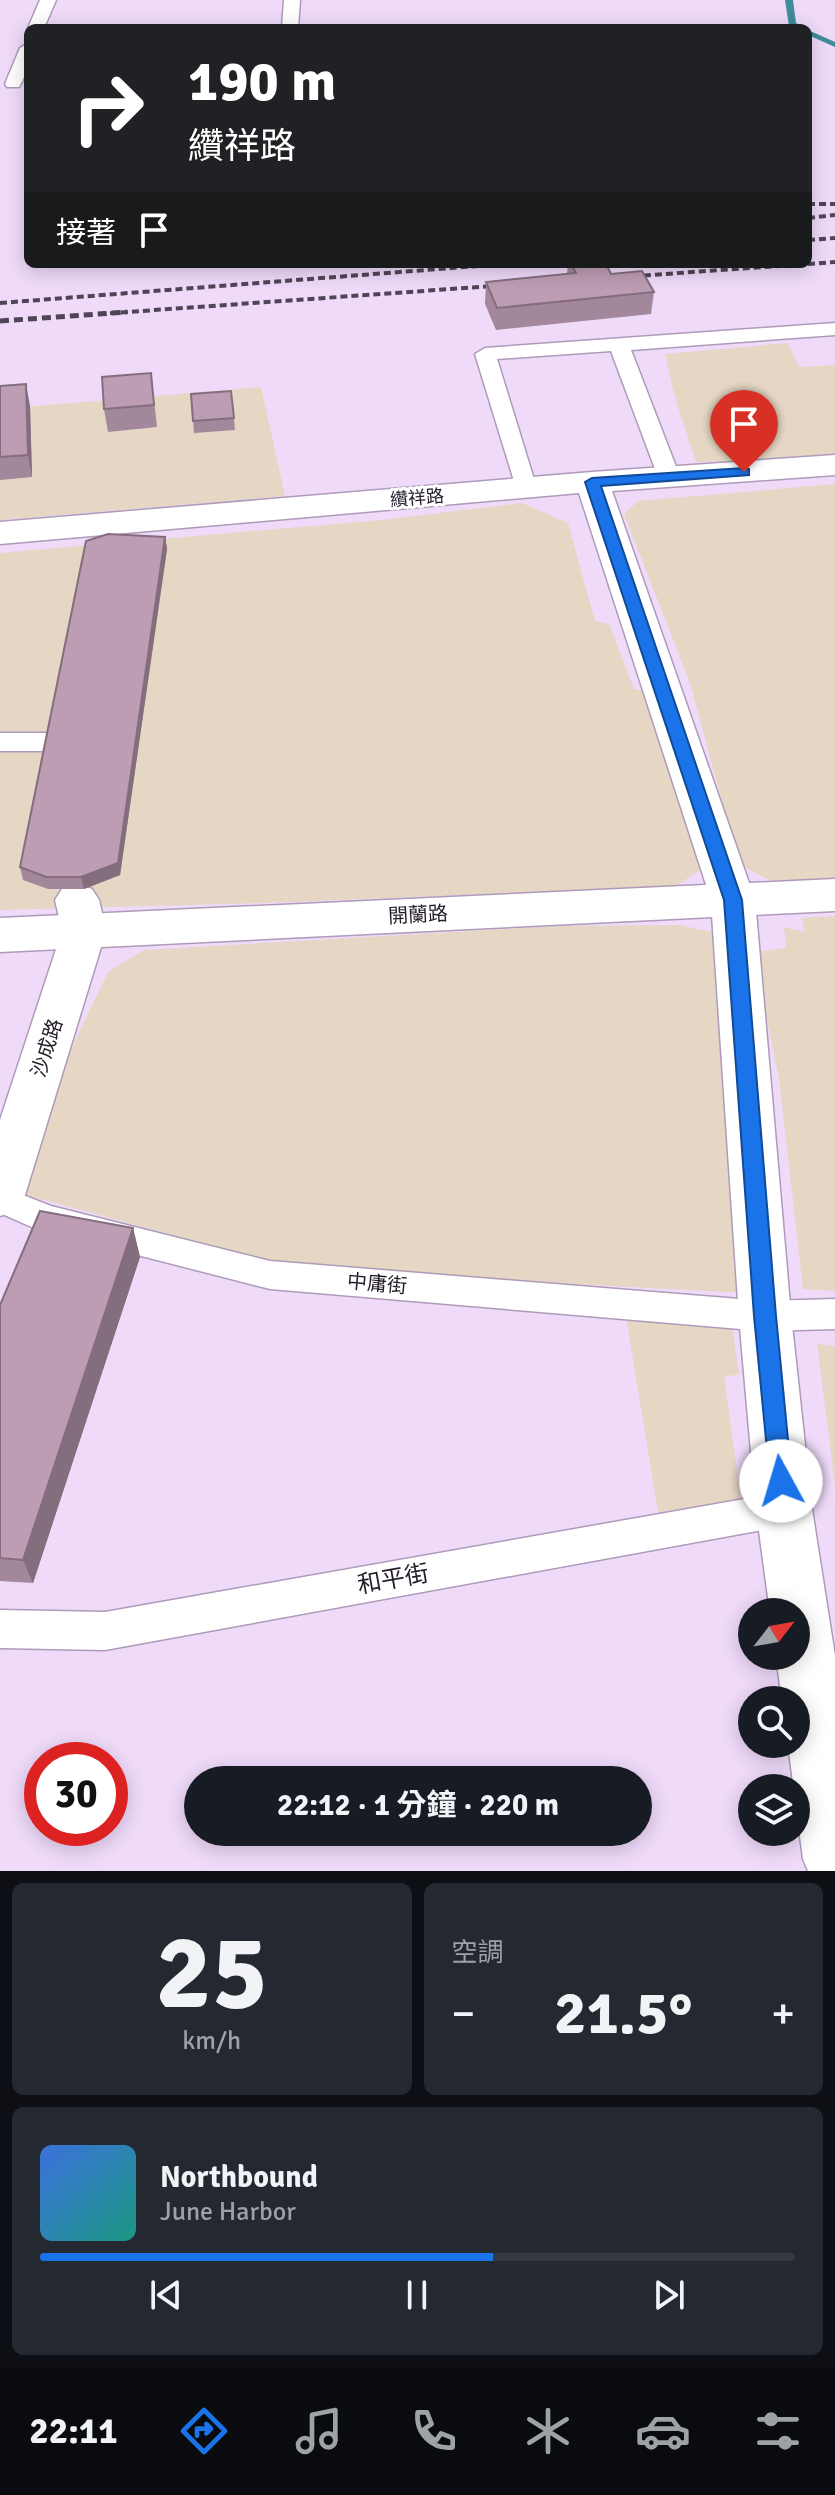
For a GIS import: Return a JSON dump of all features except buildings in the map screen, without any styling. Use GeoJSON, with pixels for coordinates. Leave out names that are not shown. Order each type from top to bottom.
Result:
{"type":"FeatureCollection","features":[{"type":"Feature","properties":{"kind":"street","name":"纘祥路"},"geometry":{"type":"LineString","coordinates":[[0,533],[128,531],[592,482],[835,465]]}},
{"type":"Feature","properties":{"kind":"street"},"geometry":{"type":"LineString","coordinates":[[592,482],[733,900],[765,1316],[784,1509],[835,1859]]}},
{"type":"Feature","properties":{"kind":"street","name":"開蘭路"},"geometry":{"type":"LineString","coordinates":[[0,935],[81,916],[835,895]]}},
{"type":"Feature","properties":{"kind":"street","name":"沙成路"},"geometry":{"type":"LineString","coordinates":[[0,1197],[81,916]]}},
{"type":"Feature","properties":{"kind":"lane"},"geometry":{"type":"LineString","coordinates":[[38,24],[48,0]]}},
{"type":"Feature","properties":{"kind":"lane"},"geometry":{"type":"LineString","coordinates":[[290,24],[292,0]]}},
{"type":"Feature","properties":{"kind":"lane"},"geometry":{"type":"LineString","coordinates":[[13,84],[23,50]]}},
{"type":"Feature","properties":{"kind":"lane"},"geometry":{"type":"LineString","coordinates":[[526,489],[485,354],[835,329]]}},
{"type":"Feature","properties":{"kind":"lane"},"geometry":{"type":"LineString","coordinates":[[619,345],[669,477]]}},
{"type":"Feature","properties":{"kind":"lane"},"geometry":{"type":"LineString","coordinates":[[0,742],[98,743]]}},
{"type":"Feature","properties":{"kind":"lane","name":"中庸街"},"geometry":{"type":"LineString","coordinates":[[0,1197],[47,1219],[270,1275],[765,1316]]}},
{"type":"Feature","properties":{"kind":"lane"},"geometry":{"type":"LineString","coordinates":[[765,1316],[835,1314]]}},
{"type":"Feature","properties":{"kind":"lane","name":"和平街"},"geometry":{"type":"LineString","coordinates":[[0,1629],[105,1631],[784,1509]]}},
{"type":"Feature","properties":{"kind":"shaded area"},"geometry":{"type":"Polygon","coordinates":[[[788,343],[799,367],[835,365],[835,457],[719,465],[715,461],[696,462],[665,354],[788,343]]]}},
{"type":"Feature","properties":{"kind":"shaded area"},"geometry":{"type":"Polygon","coordinates":[[[261,387],[285,496],[0,520],[0,409],[261,387]]]}},
{"type":"Feature","properties":{"kind":"shaded area"},"geometry":{"type":"Polygon","coordinates":[[[835,484],[835,881],[777,884],[739,864],[690,683],[624,514],[638,501],[835,484]]]}},
{"type":"Feature","properties":{"kind":"shaded area"},"geometry":{"type":"Polygon","coordinates":[[[522,503],[568,523],[595,621],[609,624],[634,689],[645,691],[695,828],[700,870],[676,886],[266,903],[0,910],[0,553],[381,520],[522,503]]]}},
{"type":"Feature","properties":{"kind":"shaded area"},"geometry":{"type":"Polygon","coordinates":[[[835,916],[835,1291],[803,1289],[779,1078],[753,952],[786,948],[784,927],[805,932],[802,918],[835,916]]]}},
{"type":"Feature","properties":{"kind":"shaded area"},"geometry":{"type":"Polygon","coordinates":[[[680,925],[712,932],[730,1002],[743,1293],[314,1270],[270,1262],[19,1193],[65,1062],[108,972],[144,950],[555,926],[680,925]]]}},
{"type":"Feature","properties":{"kind":"shaded area"},"geometry":{"type":"Polygon","coordinates":[[[624,1305],[730,1312],[739,1374],[724,1377],[742,1506],[658,1512],[624,1305]]]}},
{"type":"Feature","properties":{"kind":"shaded area"},"geometry":{"type":"Polygon","coordinates":[[[817,1344],[835,1346],[835,1485],[817,1344]]]}},
{"type":"Feature","properties":{"kind":"waterway"},"geometry":{"type":"LineString","coordinates":[[789,0],[792,24]]}},
{"type":"Feature","properties":{"kind":"waterway"},"geometry":{"type":"LineString","coordinates":[[812,34],[835,45]]}},
{"type":"Feature","properties":{"kind":"railway"},"geometry":{"type":"LineString","coordinates":[[812,204],[835,204]]}},
{"type":"Feature","properties":{"kind":"railway"},"geometry":{"type":"LineString","coordinates":[[812,218],[835,215]]}},
{"type":"Feature","properties":{"kind":"railway"},"geometry":{"type":"LineString","coordinates":[[812,240],[835,238]]}},
{"type":"Feature","properties":{"kind":"railway"},"geometry":{"type":"LineString","coordinates":[[812,264],[835,262]]}},
{"type":"Feature","properties":{"kind":"railway"},"geometry":{"type":"LineString","coordinates":[[0,303],[451,268]]}},
{"type":"Feature","properties":{"kind":"railway"},"geometry":{"type":"LineString","coordinates":[[622,277],[749,268]]}},
{"type":"Feature","properties":{"kind":"railway"},"geometry":{"type":"LineString","coordinates":[[99,314],[507,285]]}},
{"type":"Feature","properties":{"kind":"railway"},"geometry":{"type":"LineString","coordinates":[[0,321],[127,312]]}},
{"type":"Feature","properties":{"kind":"route"},"geometry":{"type":"LineString","coordinates":[[744,472],[592,482],[733,900],[781,1481]]}}]}
